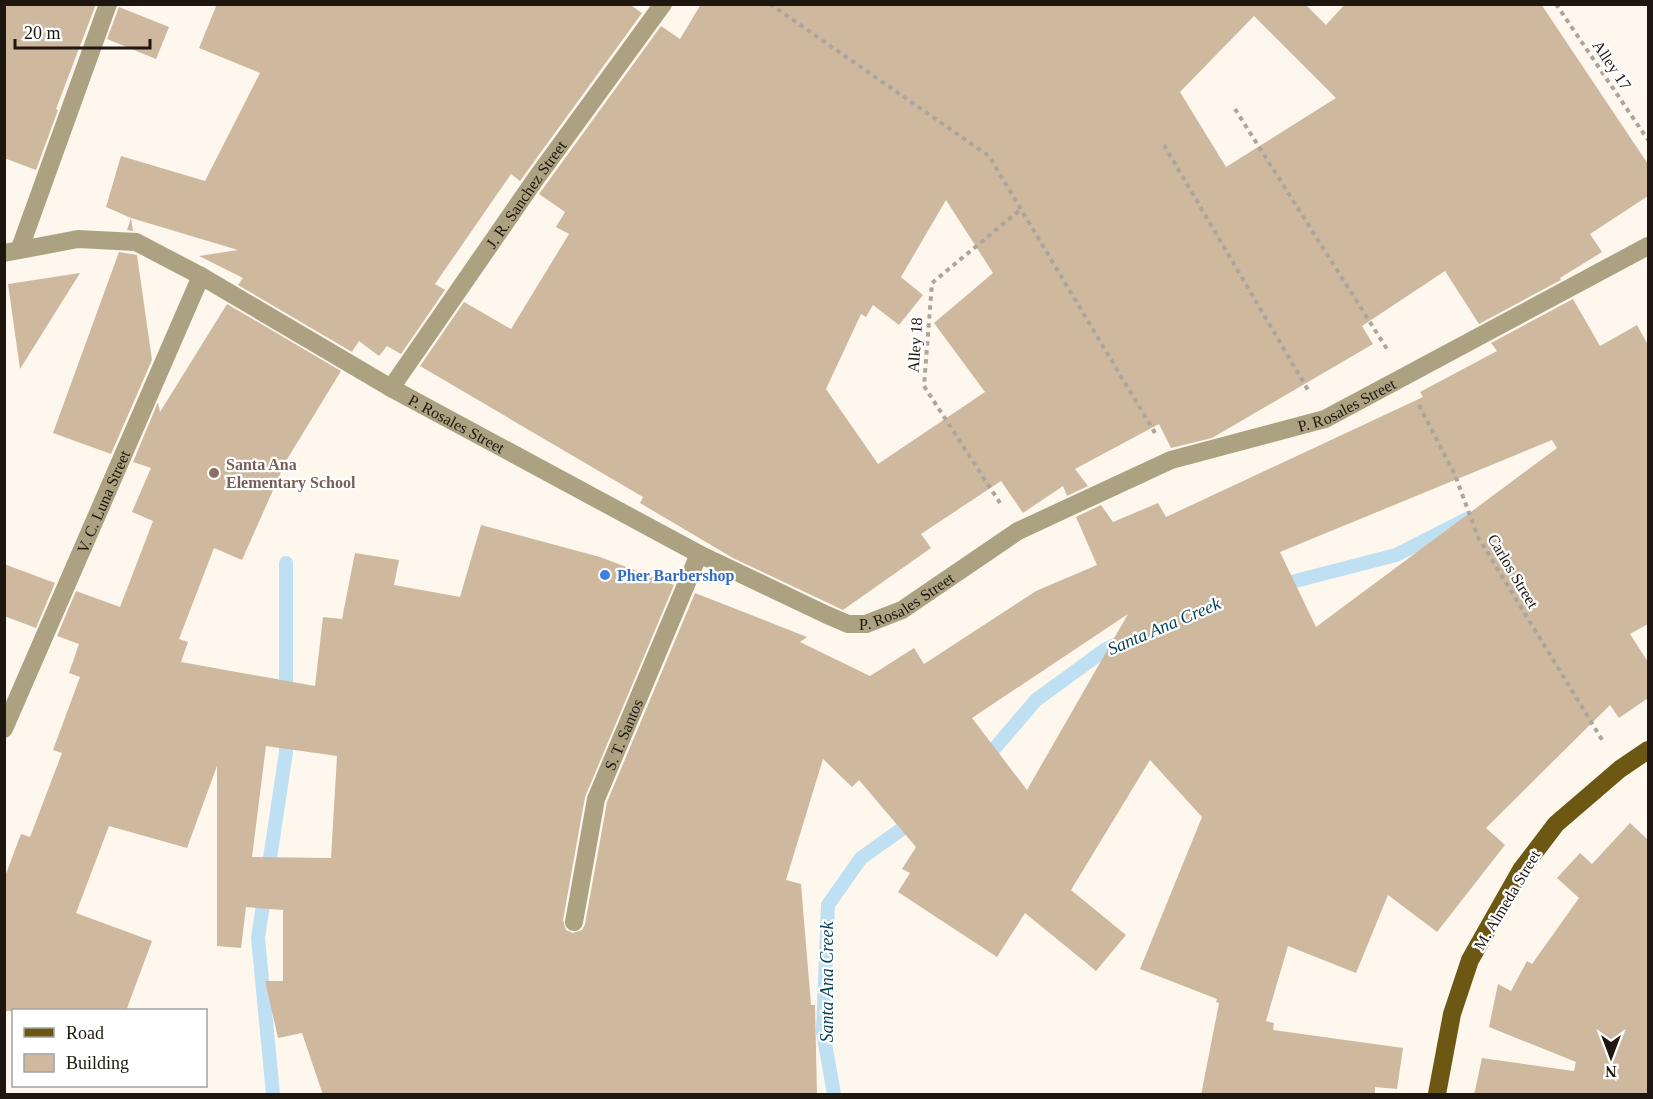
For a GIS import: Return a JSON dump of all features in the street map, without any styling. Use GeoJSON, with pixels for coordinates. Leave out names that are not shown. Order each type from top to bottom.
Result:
{"type":"FeatureCollection","features":[{"type":"Feature","properties":{"kind":"main road","name":"M. Almeda Street"},"geometry":{"type":"LineString","coordinates":[[1437,1095],[1452,1014],[1470,960],[1521,870],[1556,824],[1620,769],[1648,750]]}},
{"type":"Feature","properties":{"kind":"street"},"geometry":{"type":"LineString","coordinates":[[12,250],[108,4]]}},
{"type":"Feature","properties":{"kind":"street","name":"J. R. Sanchez Street"},"geometry":{"type":"LineString","coordinates":[[391,388],[537,177],[663,4]]}},
{"type":"Feature","properties":{"kind":"street","name":"P. Rosales Street"},"geometry":{"type":"LineString","coordinates":[[12,250],[78,238],[136,242],[201,276],[391,388],[699,554],[848,624],[866,624],[902,610],[1018,531],[1171,460],[1325,419],[1648,246]]}},
{"type":"Feature","properties":{"kind":"street","name":"V. C. Luna Street"},"geometry":{"type":"LineString","coordinates":[[4,729],[201,276]]}},
{"type":"Feature","properties":{"kind":"street","name":"S. T. Santos"},"geometry":{"type":"LineString","coordinates":[[574,922],[596,800],[699,554]]}},
{"type":"Feature","properties":{"kind":"path"},"geometry":{"type":"LineString","coordinates":[[770,4],[989,156],[1171,460]]}},
{"type":"Feature","properties":{"kind":"path","name":"Alley 17"},"geometry":{"type":"LineString","coordinates":[[1556,4],[1648,140]]}},
{"type":"Feature","properties":{"kind":"path","name":"Carlos Street"},"geometry":{"type":"LineString","coordinates":[[1235,109],[1404,376],[1455,476],[1478,537],[1620,769]]}},
{"type":"Feature","properties":{"kind":"path"},"geometry":{"type":"LineString","coordinates":[[1164,146],[1325,419]]}},
{"type":"Feature","properties":{"kind":"path","name":"Alley 18"},"geometry":{"type":"LineString","coordinates":[[1018,531],[924,386],[932,282],[1021,210]]}},
{"type":"Feature","properties":{"kind":"building"},"geometry":{"type":"Polygon","coordinates":[[[4,4],[96,4],[56,109],[58,110],[36,170],[4,158],[4,4]]]}},
{"type":"Feature","properties":{"kind":"building"},"geometry":{"type":"Polygon","coordinates":[[[217,4],[629,4],[642,13],[520,181],[511,174],[435,284],[445,290],[401,354],[387,346],[379,356],[359,341],[352,352],[238,285],[243,278],[199,256],[238,250],[131,218],[106,207],[121,156],[205,181],[260,73],[199,48],[217,4]]]}},
{"type":"Feature","properties":{"kind":"building"},"geometry":{"type":"Polygon","coordinates":[[[701,4],[1305,4],[1326,25],[1345,4],[1541,4],[1648,164],[1648,196],[1590,234],[1602,252],[1560,278],[1561,280],[1479,324],[1445,271],[1362,326],[1373,344],[1212,438],[1171,448],[1159,424],[1075,469],[1088,486],[1067,496],[1063,486],[1023,513],[1001,481],[921,534],[931,548],[843,610],[733,558],[640,503],[643,497],[420,366],[464,302],[511,329],[569,234],[556,227],[565,212],[539,194],[661,26],[680,39],[701,4]],[[1254,16],[1180,92],[1226,167],[1336,98],[1254,16]],[[946,200],[901,277],[923,295],[899,325],[873,305],[866,317],[861,314],[826,389],[878,464],[985,392],[934,323],[993,273],[946,200]]]}},
{"type":"Feature","properties":{"kind":"building"},"geometry":{"type":"Polygon","coordinates":[[[119,7],[169,27],[156,59],[107,39],[119,7]]]}},
{"type":"Feature","properties":{"kind":"building"},"geometry":{"type":"Polygon","coordinates":[[[131,218],[133,231],[127,230],[131,218]]]}},
{"type":"Feature","properties":{"kind":"building"},"geometry":{"type":"Polygon","coordinates":[[[119,252],[137,255],[152,360],[111,454],[53,433],[119,252]]]}},
{"type":"Feature","properties":{"kind":"building"},"geometry":{"type":"Polygon","coordinates":[[[80,273],[20,369],[8,284],[80,273]]]}},
{"type":"Feature","properties":{"kind":"building"},"geometry":{"type":"Polygon","coordinates":[[[1573,299],[1600,346],[1637,325],[1648,345],[1648,624],[1630,634],[1648,662],[1648,698],[1619,718],[1610,705],[1486,828],[1505,845],[1437,932],[1388,895],[1356,973],[1288,946],[1266,1021],[1274,1023],[1273,1030],[1403,1048],[1397,1089],[1375,1087],[1375,1095],[1201,1095],[1219,1003],[1216,1002],[1217,999],[1140,969],[1202,817],[1150,760],[1071,890],[1126,935],[1096,971],[1025,913],[997,957],[898,892],[910,873],[902,869],[916,847],[859,780],[852,787],[823,759],[786,880],[801,884],[811,1005],[815,1005],[817,1095],[323,1095],[302,1033],[278,1038],[265,981],[283,981],[283,910],[246,907],[241,948],[217,946],[217,766],[187,848],[109,826],[76,913],[152,941],[127,1009],[12,1009],[12,1011],[4,1011],[4,879],[21,834],[30,837],[62,753],[53,750],[80,677],[69,673],[79,644],[57,636],[76,591],[120,607],[153,521],[132,512],[151,468],[133,462],[158,402],[160,412],[227,304],[341,371],[286,461],[242,560],[214,548],[179,639],[188,642],[181,662],[315,686],[323,617],[342,619],[355,553],[399,560],[394,585],[460,597],[481,525],[600,557],[674,585],[585,797],[563,920],[566,930],[573,933],[582,930],[585,924],[607,802],[695,593],[807,637],[800,642],[870,676],[914,648],[924,664],[1036,591],[1097,565],[1076,517],[1101,505],[1113,522],[1158,503],[1166,517],[1423,397],[1420,392],[1497,351],[1491,343],[1573,299]],[[1552,440],[1280,552],[1316,627],[1557,448],[1552,440]],[[1128,614],[972,718],[1027,790],[1128,614]],[[266,746],[252,857],[331,858],[337,756],[266,746]]]}},
{"type":"Feature","properties":{"kind":"building"},"geometry":{"type":"Polygon","coordinates":[[[4,564],[55,583],[36,628],[4,616],[4,564]]]}},
{"type":"Feature","properties":{"kind":"building"},"geometry":{"type":"Polygon","coordinates":[[[1630,823],[1648,840],[1648,1095],[1474,1095],[1482,1058],[1574,1071],[1576,1062],[1489,1027],[1498,984],[1511,991],[1527,961],[1532,964],[1579,898],[1557,878],[1580,853],[1592,864],[1630,823]]]}},
{"type":"Feature","properties":{"kind":"waterway","name":"Santa Ana Creek"},"geometry":{"type":"LineString","coordinates":[[1276,586],[1396,555],[1467,519]]}},
{"type":"Feature","properties":{"kind":"waterway"},"geometry":{"type":"LineString","coordinates":[[286,563],[286,699]]}},
{"type":"Feature","properties":{"kind":"waterway","name":"Santa Ana Creek"},"geometry":{"type":"LineString","coordinates":[[983,762],[1036,700],[1106,649],[1123,641]]}},
{"type":"Feature","properties":{"kind":"waterway"},"geometry":{"type":"LineString","coordinates":[[273,1094],[258,938],[286,752],[286,730]]}},
{"type":"Feature","properties":{"kind":"waterway","name":"Santa Ana Creek"},"geometry":{"type":"LineString","coordinates":[[834,1094],[823,1032],[828,905],[861,858],[916,819]]}},
{"type":"Feature","properties":{"kind":"place","name":"Santa Ana Elementary School"},"geometry":{"type":"Point","coordinates":[214,473]}},
{"type":"Feature","properties":{"kind":"place","name":"Pher Barbershop"},"geometry":{"type":"Point","coordinates":[605,575]}}]}
